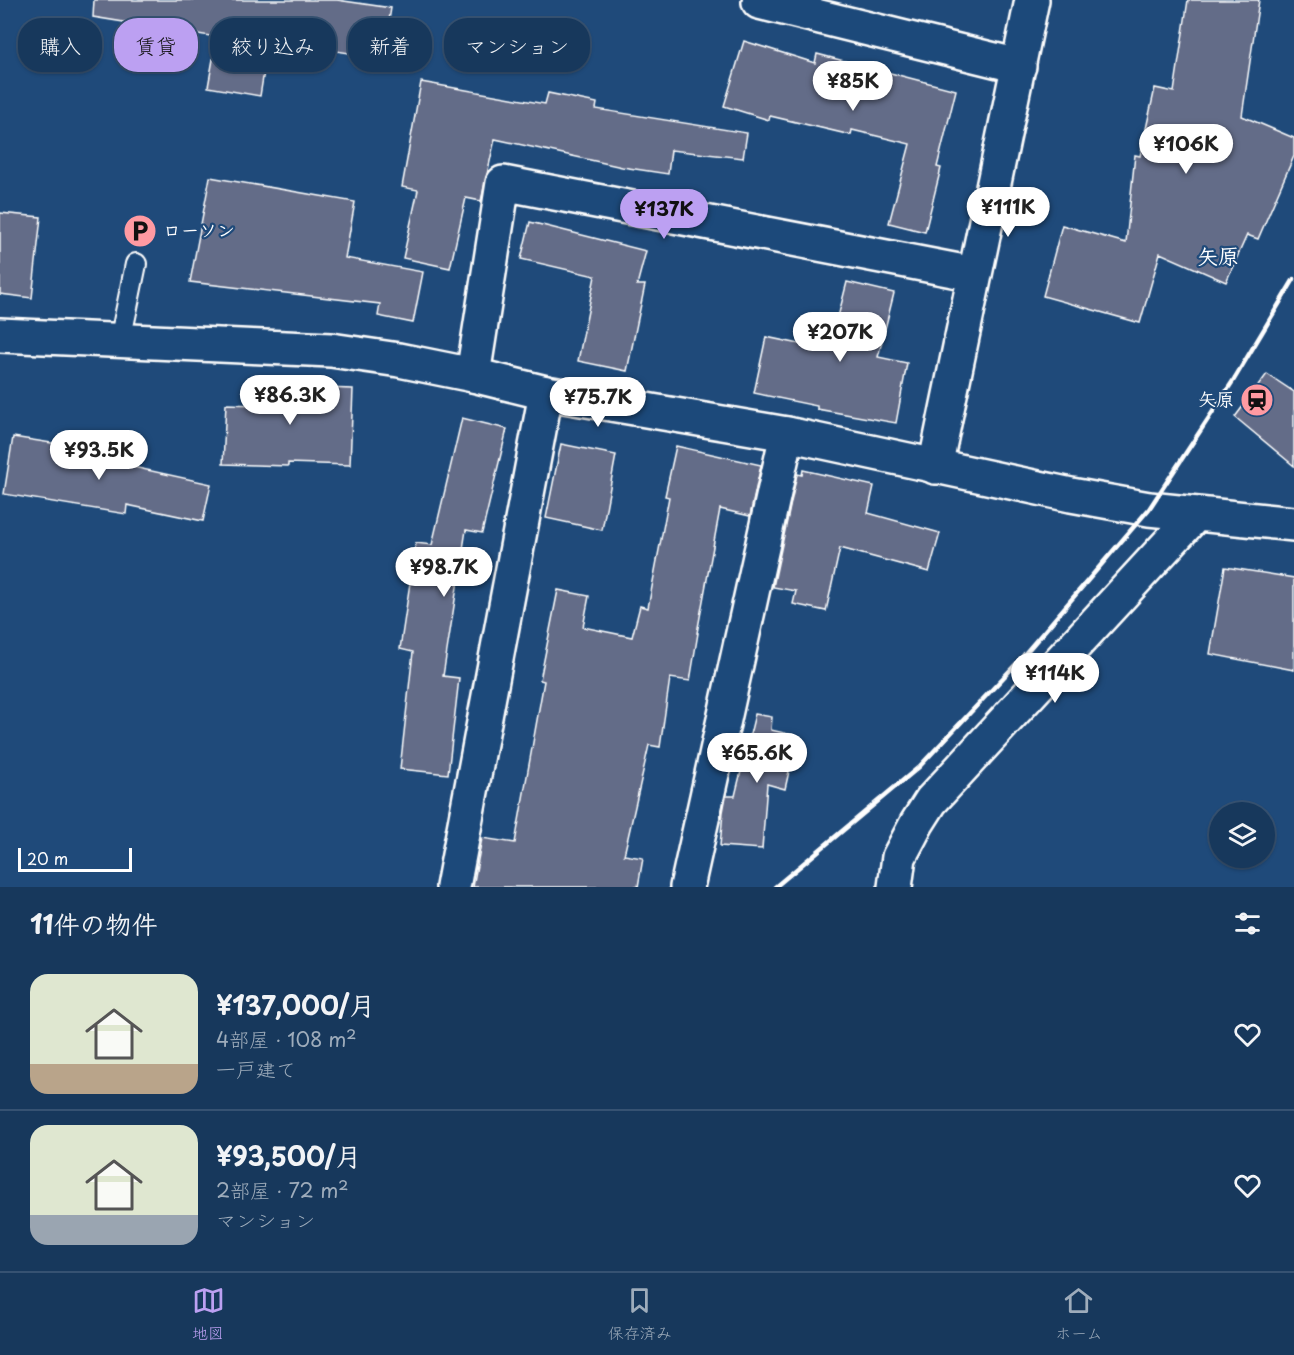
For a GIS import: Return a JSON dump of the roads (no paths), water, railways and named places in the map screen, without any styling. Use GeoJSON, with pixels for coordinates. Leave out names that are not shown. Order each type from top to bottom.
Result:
{"type":"FeatureCollection","features":[{"type":"Feature","properties":{"kind":"street"},"geometry":{"type":"LineString","coordinates":[[935,467],[1032,0]]}},
{"type":"Feature","properties":{"kind":"street"},"geometry":{"type":"LineString","coordinates":[[759,2],[1019,66]]}},
{"type":"Feature","properties":{"kind":"street"},"geometry":{"type":"LineString","coordinates":[[473,375],[503,183],[974,274]]}},
{"type":"Feature","properties":{"kind":"street"},"geometry":{"type":"LineString","coordinates":[[0,335],[332,350],[399,360],[546,393],[787,434],[1071,495],[1149,509],[1294,524]]}},
{"type":"Feature","properties":{"kind":"street"},"geometry":{"type":"LineString","coordinates":[[453,887],[546,393]]}},
{"type":"Feature","properties":{"kind":"street"},"geometry":{"type":"LineString","coordinates":[[687,887],[787,434]]}},
{"type":"Feature","properties":{"kind":"street"},"geometry":{"type":"LineString","coordinates":[[895,887],[899,857],[931,801],[1196,514]]}},
{"type":"Feature","properties":{"kind":"lane"},"geometry":{"type":"LineString","coordinates":[[120,341],[136,264]]}},
{"type":"Feature","properties":{"kind":"railway"},"geometry":{"type":"LineString","coordinates":[[775,887],[919,767],[1017,663],[1149,509],[1233,381],[1294,279]]}},
{"type":"Feature","properties":{"kind":"place","name":"ローソン"},"geometry":{"type":"Point","coordinates":[140,231]}},
{"type":"Feature","properties":{"kind":"place","name":"矢原"},"geometry":{"type":"Point","coordinates":[1257,400]}},
{"type":"Feature","properties":{"kind":"district","name":"矢原"},"geometry":{"type":"Point","coordinates":[1218,257]}}]}
